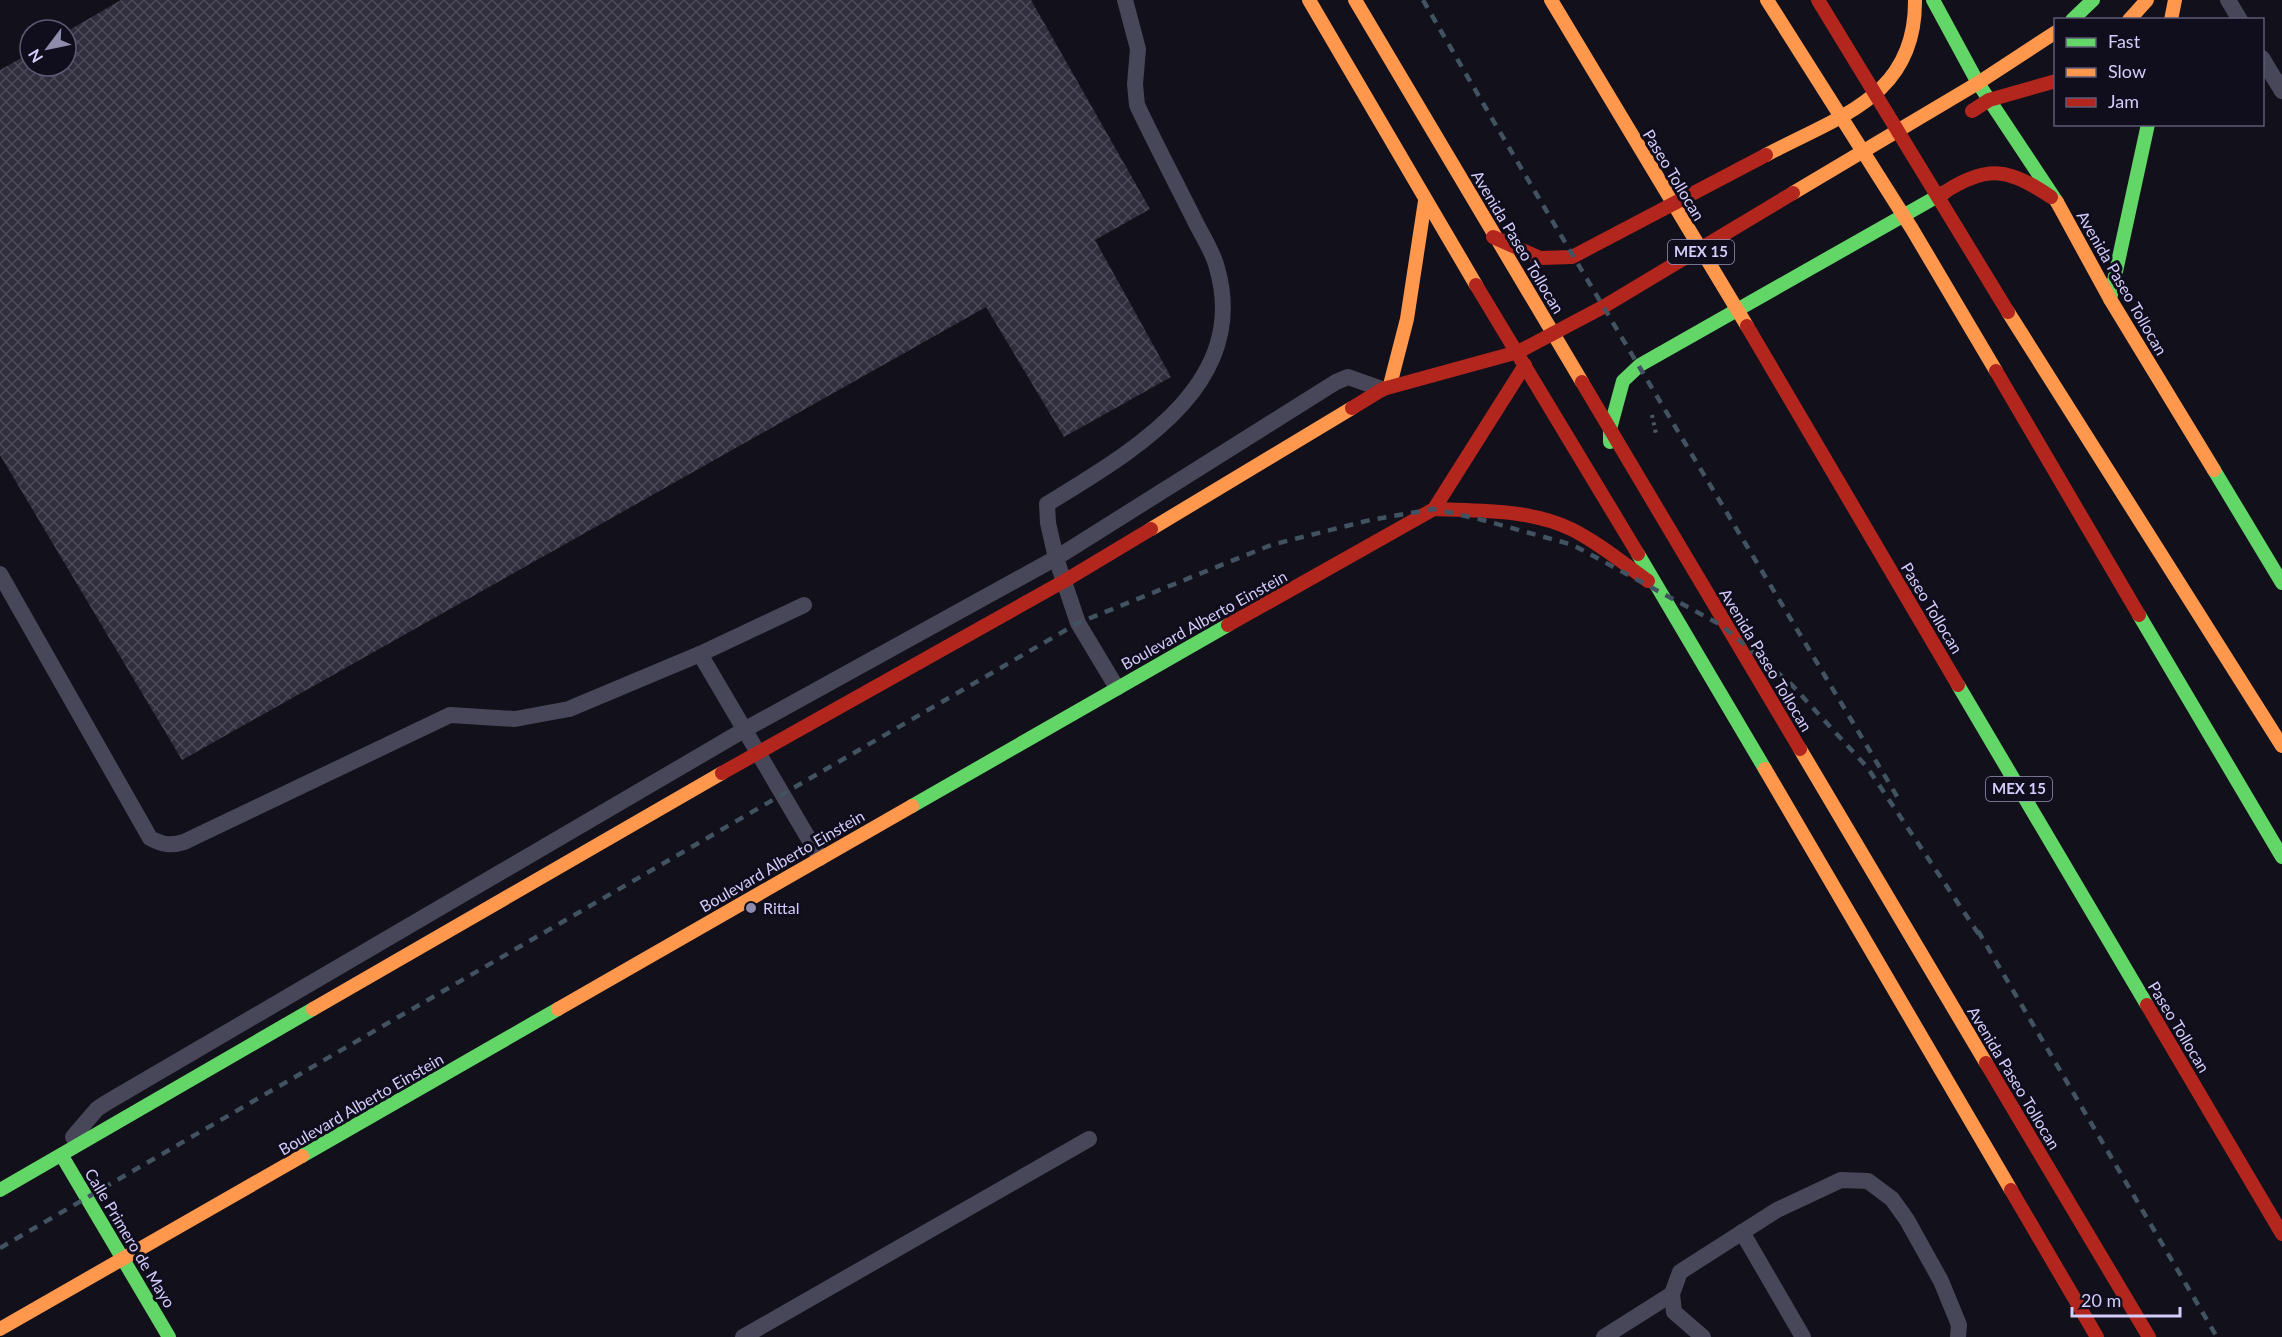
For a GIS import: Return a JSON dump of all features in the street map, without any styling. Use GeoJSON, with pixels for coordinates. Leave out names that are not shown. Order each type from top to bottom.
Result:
{"type":"FeatureCollection","features":[{"type":"Feature","properties":{"kind":"main road"},"geometry":{"type":"LineString","coordinates":[[1310,0],[1425,201],[1518,352],[1535,361],[1610,507],[2097,1337]]}},
{"type":"Feature","properties":{"kind":"main road","name":"Avenida Paseo Tollocan"},"geometry":{"type":"LineString","coordinates":[[1355,0],[2149,1337]]}},
{"type":"Feature","properties":{"kind":"main road","name":"Paseo Tollocan"},"geometry":{"type":"LineString","coordinates":[[1551,0],[1757,343],[2282,1234]]}},
{"type":"Feature","properties":{"kind":"main road"},"geometry":{"type":"LineString","coordinates":[[1767,0],[1802,59],[1912,229],[2282,857]]}},
{"type":"Feature","properties":{"kind":"main road"},"geometry":{"type":"LineString","coordinates":[[1818,0],[1962,238],[2282,746]]}},
{"type":"Feature","properties":{"kind":"main road"},"geometry":{"type":"LineString","coordinates":[[1476,228],[1527,255],[1554,262],[1572,257],[1862,104],[1881,91],[1898,74],[1909,52],[1917,27],[1915,0]]}},
{"type":"Feature","properties":{"kind":"main road","name":"Avenida Paseo Tollocan"},"geometry":{"type":"LineString","coordinates":[[1933,0],[1978,83],[2057,202],[2110,299],[2282,583]]}},
{"type":"Feature","properties":{"kind":"main road"},"geometry":{"type":"LineString","coordinates":[[2074,18],[2093,0]]}},
{"type":"Feature","properties":{"kind":"main road"},"geometry":{"type":"LineString","coordinates":[[2131,18],[2147,0]]}},
{"type":"Feature","properties":{"kind":"main road"},"geometry":{"type":"LineString","coordinates":[[2171,18],[2175,0]]}},
{"type":"Feature","properties":{"kind":"main road"},"geometry":{"type":"LineString","coordinates":[[0,1190],[757,753],[1065,580],[1387,387],[1518,352],[1603,307],[1978,83],[2054,33]]}},
{"type":"Feature","properties":{"kind":"main road"},"geometry":{"type":"LineString","coordinates":[[1959,118],[1989,100],[2054,81]]}},
{"type":"Feature","properties":{"kind":"main road"},"geometry":{"type":"LineString","coordinates":[[2110,299],[2148,126]]}},
{"type":"Feature","properties":{"kind":"main road"},"geometry":{"type":"LineString","coordinates":[[1857,179],[1918,142]]}},
{"type":"Feature","properties":{"kind":"main road"},"geometry":{"type":"LineString","coordinates":[[1610,451],[1610,429],[1623,381],[1640,365],[1935,198],[1961,181],[1979,173],[1996,171],[2036,186],[2057,202]]}},
{"type":"Feature","properties":{"kind":"main road"},"geometry":{"type":"LineString","coordinates":[[1425,201],[1456,217]]}},
{"type":"Feature","properties":{"kind":"main road"},"geometry":{"type":"LineString","coordinates":[[1387,387],[1411,300],[1425,201]]}},
{"type":"Feature","properties":{"kind":"main road"},"geometry":{"type":"LineString","coordinates":[[1694,275],[1725,257]]}},
{"type":"Feature","properties":{"kind":"main road"},"geometry":{"type":"LineString","coordinates":[[1535,361],[1574,342]]}},
{"type":"Feature","properties":{"kind":"main road","name":"Boulevard Alberto Einstein"},"geometry":{"type":"LineString","coordinates":[[0,1329],[1117,688],[1434,509],[1535,361]]}},
{"type":"Feature","properties":{"kind":"main road"},"geometry":{"type":"LineString","coordinates":[[1610,473],[1610,507]]}},
{"type":"Feature","properties":{"kind":"main road"},"geometry":{"type":"LineString","coordinates":[[1434,509],[1520,514],[1560,525],[1593,542],[1660,590]]}},
{"type":"Feature","properties":{"kind":"main road","name":"Calle Primero de Mayo"},"geometry":{"type":"LineString","coordinates":[[62,1156],[170,1337]]}},
{"type":"Feature","properties":{"kind":"lane"},"geometry":{"type":"LineString","coordinates":[[1117,688],[1077,623],[1065,580],[1056,558],[1048,523],[1047,504],[1111,465],[1171,420],[1202,378],[1220,341],[1225,303],[1217,266],[1137,105],[1135,84],[1138,49],[1125,0]]}},
{"type":"Feature","properties":{"kind":"lane"},"geometry":{"type":"LineString","coordinates":[[2228,0],[2239,18]]}},
{"type":"Feature","properties":{"kind":"lane"},"geometry":{"type":"LineString","coordinates":[[2264,61],[2282,91]]}},
{"type":"Feature","properties":{"kind":"lane"},"geometry":{"type":"LineString","coordinates":[[62,1156],[72,1138],[97,1109],[744,730],[1056,558],[1336,382],[1348,377],[1387,387]]}},
{"type":"Feature","properties":{"kind":"lane"},"geometry":{"type":"LineString","coordinates":[[0,574],[150,838],[166,845],[184,842],[450,715],[515,719],[547,715],[569,709],[700,654],[804,605]]}},
{"type":"Feature","properties":{"kind":"lane"},"geometry":{"type":"LineString","coordinates":[[700,654],[820,858]]}},
{"type":"Feature","properties":{"kind":"lane"},"geometry":{"type":"LineString","coordinates":[[743,1337],[1089,1139]]}},
{"type":"Feature","properties":{"kind":"lane"},"geometry":{"type":"LineString","coordinates":[[1703,1337],[1674,1312],[1672,1294],[1680,1272],[1777,1210],[1841,1180],[1868,1181],[1892,1199],[1907,1220],[1941,1281],[1959,1325],[1958,1337]]}},
{"type":"Feature","properties":{"kind":"lane"},"geometry":{"type":"LineString","coordinates":[[1742,1232],[1803,1337]]}},
{"type":"Feature","properties":{"kind":"lane"},"geometry":{"type":"LineString","coordinates":[[1604,1337],[1672,1294]]}},
{"type":"Feature","properties":{"kind":"building"},"geometry":{"type":"Polygon","coordinates":[[[121,0],[1031,0],[1150,209],[1095,240],[1171,377],[1064,437],[986,307],[182,760],[0,455],[0,70],[18,60],[18,78],[78,78],[78,25],[121,0]]]}},
{"type":"Feature","properties":{"kind":"railway"},"geometry":{"type":"LineString","coordinates":[[1423,0],[1901,803]]}},
{"type":"Feature","properties":{"kind":"railway"},"geometry":{"type":"LineString","coordinates":[[0,1248],[1078,623],[1271,545],[1370,520],[1434,509],[1573,545],[1721,625],[1791,684],[1867,767],[1982,939]]}},
{"type":"Feature","properties":{"kind":"railway"},"geometry":{"type":"LineString","coordinates":[[1978,931],[2217,1337]]}},
{"type":"Feature","properties":{"kind":"traffic: fast"},"geometry":{"type":"LineString","coordinates":[[1933,0],[1978,83],[2057,202]]}},
{"type":"Feature","properties":{"kind":"traffic: fast"},"geometry":{"type":"LineString","coordinates":[[2074,18],[2093,0]]}},
{"type":"Feature","properties":{"kind":"traffic: fast"},"geometry":{"type":"LineString","coordinates":[[2110,299],[2148,126]]}},
{"type":"Feature","properties":{"kind":"traffic: fast"},"geometry":{"type":"LineString","coordinates":[[1610,442],[1610,429],[1623,381],[1640,365],[1945,192]]}},
{"type":"Feature","properties":{"kind":"traffic: fast"},"geometry":{"type":"LineString","coordinates":[[2214,470],[2282,583]]}},
{"type":"Feature","properties":{"kind":"traffic: fast"},"geometry":{"type":"LineString","coordinates":[[1638,554],[1765,769]]}},
{"type":"Feature","properties":{"kind":"traffic: fast"},"geometry":{"type":"LineString","coordinates":[[2139,615],[2282,857]]}},
{"type":"Feature","properties":{"kind":"traffic: fast"},"geometry":{"type":"LineString","coordinates":[[912,806],[1228,625]]}},
{"type":"Feature","properties":{"kind":"traffic: fast"},"geometry":{"type":"LineString","coordinates":[[1958,685],[2147,1005]]}},
{"type":"Feature","properties":{"kind":"traffic: fast"},"geometry":{"type":"LineString","coordinates":[[0,1190],[313,1009]]}},
{"type":"Feature","properties":{"kind":"traffic: fast"},"geometry":{"type":"LineString","coordinates":[[302,1156],[558,1009]]}},
{"type":"Feature","properties":{"kind":"traffic: fast"},"geometry":{"type":"LineString","coordinates":[[62,1156],[169,1337]]}},
{"type":"Feature","properties":{"kind":"traffic: slow"},"geometry":{"type":"LineString","coordinates":[[1309,0],[1476,285]]}},
{"type":"Feature","properties":{"kind":"traffic: slow"},"geometry":{"type":"LineString","coordinates":[[1355,0],[1582,382]]}},
{"type":"Feature","properties":{"kind":"traffic: slow"},"geometry":{"type":"LineString","coordinates":[[1551,0],[1747,326]]}},
{"type":"Feature","properties":{"kind":"traffic: slow"},"geometry":{"type":"LineString","coordinates":[[1767,0],[1912,229],[1996,371]]}},
{"type":"Feature","properties":{"kind":"traffic: slow"},"geometry":{"type":"LineString","coordinates":[[1766,155],[1845,114],[1868,99],[1888,81],[1902,60],[1912,33],[1915,0]]}},
{"type":"Feature","properties":{"kind":"traffic: slow"},"geometry":{"type":"LineString","coordinates":[[2131,18],[2147,0]]}},
{"type":"Feature","properties":{"kind":"traffic: slow"},"geometry":{"type":"LineString","coordinates":[[2171,18],[2175,0]]}},
{"type":"Feature","properties":{"kind":"traffic: slow"},"geometry":{"type":"LineString","coordinates":[[1793,193],[1978,83],[2054,33]]}},
{"type":"Feature","properties":{"kind":"traffic: slow"},"geometry":{"type":"LineString","coordinates":[[1390,385],[1407,319],[1425,201]]}},
{"type":"Feature","properties":{"kind":"traffic: slow"},"geometry":{"type":"LineString","coordinates":[[2057,202],[2110,299],[2214,470]]}},
{"type":"Feature","properties":{"kind":"traffic: slow"},"geometry":{"type":"LineString","coordinates":[[2008,312],[2282,746]]}},
{"type":"Feature","properties":{"kind":"traffic: slow"},"geometry":{"type":"LineString","coordinates":[[1151,529],[1352,408]]}},
{"type":"Feature","properties":{"kind":"traffic: slow"},"geometry":{"type":"LineString","coordinates":[[1800,749],[1986,1063]]}},
{"type":"Feature","properties":{"kind":"traffic: slow"},"geometry":{"type":"LineString","coordinates":[[1765,769],[2011,1190]]}},
{"type":"Feature","properties":{"kind":"traffic: slow"},"geometry":{"type":"LineString","coordinates":[[313,1009],[722,773]]}},
{"type":"Feature","properties":{"kind":"traffic: slow"},"geometry":{"type":"LineString","coordinates":[[558,1009],[912,806]]}},
{"type":"Feature","properties":{"kind":"traffic: slow"},"geometry":{"type":"LineString","coordinates":[[0,1329],[302,1156]]}},
{"type":"Feature","properties":{"kind":"traffic: jam"},"geometry":{"type":"LineString","coordinates":[[1818,0],[2008,312]]}},
{"type":"Feature","properties":{"kind":"traffic: jam"},"geometry":{"type":"LineString","coordinates":[[1972,111],[1989,100],[2054,82]]}},
{"type":"Feature","properties":{"kind":"traffic: jam"},"geometry":{"type":"LineString","coordinates":[[1493,237],[1540,258],[1572,257],[1766,155]]}},
{"type":"Feature","properties":{"kind":"traffic: jam"},"geometry":{"type":"LineString","coordinates":[[1945,192],[1974,177],[1999,174],[2023,180],[2051,197]]}},
{"type":"Feature","properties":{"kind":"traffic: jam"},"geometry":{"type":"LineString","coordinates":[[1352,408],[1383,389],[1518,352],[1603,307],[1793,193]]}},
{"type":"Feature","properties":{"kind":"traffic: jam"},"geometry":{"type":"LineString","coordinates":[[1476,285],[1638,554]]}},
{"type":"Feature","properties":{"kind":"traffic: jam"},"geometry":{"type":"LineString","coordinates":[[1747,326],[1958,685]]}},
{"type":"Feature","properties":{"kind":"traffic: jam"},"geometry":{"type":"LineString","coordinates":[[1228,625],[1434,509],[1525,365]]}},
{"type":"Feature","properties":{"kind":"traffic: jam"},"geometry":{"type":"LineString","coordinates":[[1996,371],[2139,615]]}},
{"type":"Feature","properties":{"kind":"traffic: jam"},"geometry":{"type":"LineString","coordinates":[[1582,382],[1800,749]]}},
{"type":"Feature","properties":{"kind":"traffic: jam"},"geometry":{"type":"LineString","coordinates":[[1434,509],[1504,512],[1555,522],[1591,540],[1648,581]]}},
{"type":"Feature","properties":{"kind":"traffic: jam"},"geometry":{"type":"LineString","coordinates":[[722,773],[1066,580],[1151,529]]}},
{"type":"Feature","properties":{"kind":"traffic: jam"},"geometry":{"type":"LineString","coordinates":[[2147,1005],[2282,1234]]}},
{"type":"Feature","properties":{"kind":"traffic: jam"},"geometry":{"type":"LineString","coordinates":[[1986,1063],[2149,1337]]}},
{"type":"Feature","properties":{"kind":"traffic: jam"},"geometry":{"type":"LineString","coordinates":[[2011,1190],[2097,1337]]}},
{"type":"Feature","properties":{"kind":"place","name":"Rittal"},"geometry":{"type":"Point","coordinates":[751,908]}}]}
